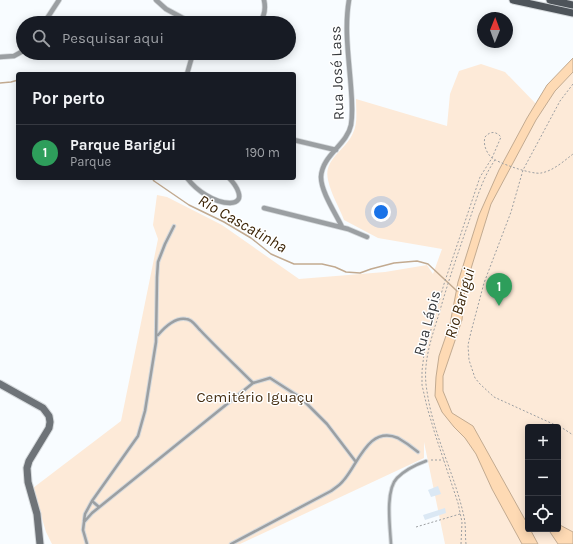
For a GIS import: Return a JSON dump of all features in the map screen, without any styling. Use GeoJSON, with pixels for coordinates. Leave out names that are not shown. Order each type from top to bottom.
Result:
{"type":"FeatureCollection","features":[{"type":"Feature","properties":{"kind":"main road"},"geometry":{"type":"LineString","coordinates":[[513,0],[573,13]]}},
{"type":"Feature","properties":{"kind":"main road"},"geometry":{"type":"LineString","coordinates":[[531,4],[550,4],[552,0],[573,5]]}},
{"type":"Feature","properties":{"kind":"main road"},"geometry":{"type":"LineString","coordinates":[[0,384],[39,405],[49,416],[50,422],[48,428],[29,461],[27,468],[28,482],[37,514],[40,544]]}},
{"type":"Feature","properties":{"kind":"street"},"geometry":{"type":"LineString","coordinates":[[49,16],[59,0]]}},
{"type":"Feature","properties":{"kind":"street"},"geometry":{"type":"LineString","coordinates":[[156,0],[166,9],[179,16]]}},
{"type":"Feature","properties":{"kind":"street"},"geometry":{"type":"LineString","coordinates":[[263,16],[265,6],[264,0]]}},
{"type":"Feature","properties":{"kind":"street","name":"Rua José Lass"},"geometry":{"type":"LineString","coordinates":[[342,227],[324,191],[321,178],[325,163],[347,137],[351,124],[352,117],[347,34],[347,12],[349,0]]}},
{"type":"Feature","properties":{"kind":"street"},"geometry":{"type":"LineString","coordinates":[[552,0],[553,9]]}},
{"type":"Feature","properties":{"kind":"street"},"geometry":{"type":"LineString","coordinates":[[0,57],[16,55]]}},
{"type":"Feature","properties":{"kind":"street"},"geometry":{"type":"LineString","coordinates":[[188,72],[191,60]]}},
{"type":"Feature","properties":{"kind":"street"},"geometry":{"type":"LineString","coordinates":[[296,140],[336,150]]}},
{"type":"Feature","properties":{"kind":"street"},"geometry":{"type":"LineString","coordinates":[[189,180],[200,191],[212,198],[230,203],[236,201],[239,194],[237,188],[231,180]]}},
{"type":"Feature","properties":{"kind":"street"},"geometry":{"type":"LineString","coordinates":[[264,208],[342,227],[367,237]]}},
{"type":"Feature","properties":{"kind":"lane"},"geometry":{"type":"LineString","coordinates":[[87,544],[84,530],[85,514],[92,501],[138,436],[145,411],[157,337],[158,262],[174,226]]}},
{"type":"Feature","properties":{"kind":"lane"},"geometry":{"type":"LineString","coordinates":[[157,337],[164,327],[185,318],[190,320],[253,383]]}},
{"type":"Feature","properties":{"kind":"lane"},"geometry":{"type":"LineString","coordinates":[[84,522],[99,507],[253,383],[270,378],[301,398],[327,424],[356,462]]}},
{"type":"Feature","properties":{"kind":"lane"},"geometry":{"type":"LineString","coordinates":[[231,544],[331,491],[343,481],[372,441],[378,437],[388,436],[397,438],[418,452]]}},
{"type":"Feature","properties":{"kind":"lane"},"geometry":{"type":"LineString","coordinates":[[391,544],[389,512],[391,493],[396,479],[411,466],[426,461]]}},
{"type":"Feature","properties":{"kind":"lane"},"geometry":{"type":"LineString","coordinates":[[92,501],[99,507]]}},
{"type":"Feature","properties":{"kind":"path"},"geometry":{"type":"LineString","coordinates":[[573,84],[560,101],[523,170],[511,212],[484,283],[468,344],[469,360],[475,378],[490,394],[564,429],[573,435]]}},
{"type":"Feature","properties":{"kind":"path"},"geometry":{"type":"LineString","coordinates":[[461,544],[462,522],[458,503],[427,407],[422,385],[422,372],[426,348],[448,271],[480,177],[492,158],[501,137],[495,132],[488,133],[484,140],[487,152],[492,158],[495,160],[536,174],[543,173],[557,166],[573,154]]}},
{"type":"Feature","properties":{"kind":"path","name":"Rua Lápis"},"geometry":{"type":"LineString","coordinates":[[466,544],[464,517],[435,428],[426,391],[426,365],[430,344],[451,272],[486,175],[495,160]]}},
{"type":"Feature","properties":{"kind":"path"},"geometry":{"type":"LineString","coordinates":[[426,461],[444,460]]}},
{"type":"Feature","properties":{"kind":"path"},"geometry":{"type":"LineString","coordinates":[[416,527],[460,514]]}},
{"type":"Feature","properties":{"kind":"green space","name":"Cemitério Iguaçu"},"geometry":{"type":"Polygon","coordinates":[[[573,62],[573,544],[445,544],[424,442],[424,458],[240,544],[52,544],[46,532],[33,488],[121,421],[158,239],[153,225],[157,195],[167,197],[222,225],[299,279],[385,272],[427,265],[433,274],[442,249],[378,238],[344,220],[329,185],[327,173],[329,166],[332,160],[350,139],[355,129],[356,99],[447,126],[450,94],[459,71],[481,64],[505,72],[539,107],[573,62]]]}},
{"type":"Feature","properties":{"kind":"water","name":"Rio Barigui"},"geometry":{"type":"Polygon","coordinates":[[[573,58],[573,72],[555,91],[536,120],[491,204],[465,288],[462,320],[443,376],[443,391],[452,413],[473,426],[525,520],[525,532],[532,532],[538,544],[522,544],[492,489],[476,454],[465,438],[442,412],[435,396],[436,377],[439,356],[450,324],[458,282],[479,215],[499,170],[547,85],[573,58]]]}},
{"type":"Feature","properties":{"kind":"water"},"geometry":{"type":"Polygon","coordinates":[[[561,526],[573,532],[573,544],[558,544],[550,532],[561,532],[561,526]]]}},
{"type":"Feature","properties":{"kind":"building"},"geometry":{"type":"Polygon","coordinates":[[[438,486],[441,494],[431,497],[428,490],[438,486]]]}},
{"type":"Feature","properties":{"kind":"building"},"geometry":{"type":"Polygon","coordinates":[[[445,508],[446,513],[425,520],[423,515],[445,508]]]}},
{"type":"Feature","properties":{"kind":"waterway","name":"Rio Cascatinha"},"geometry":{"type":"LineString","coordinates":[[0,83],[16,81]]}},
{"type":"Feature","properties":{"kind":"waterway","name":"Rio Cascatinha"},"geometry":{"type":"LineString","coordinates":[[153,180],[189,205],[224,222],[251,238],[271,254],[294,264],[322,264],[335,267],[346,272],[360,273],[394,263],[417,261],[428,264],[457,291]]}},
{"type":"Feature","properties":{"kind":"place","name":"Parque Barigui"},"geometry":{"type":"Point","coordinates":[499,306]}}]}
